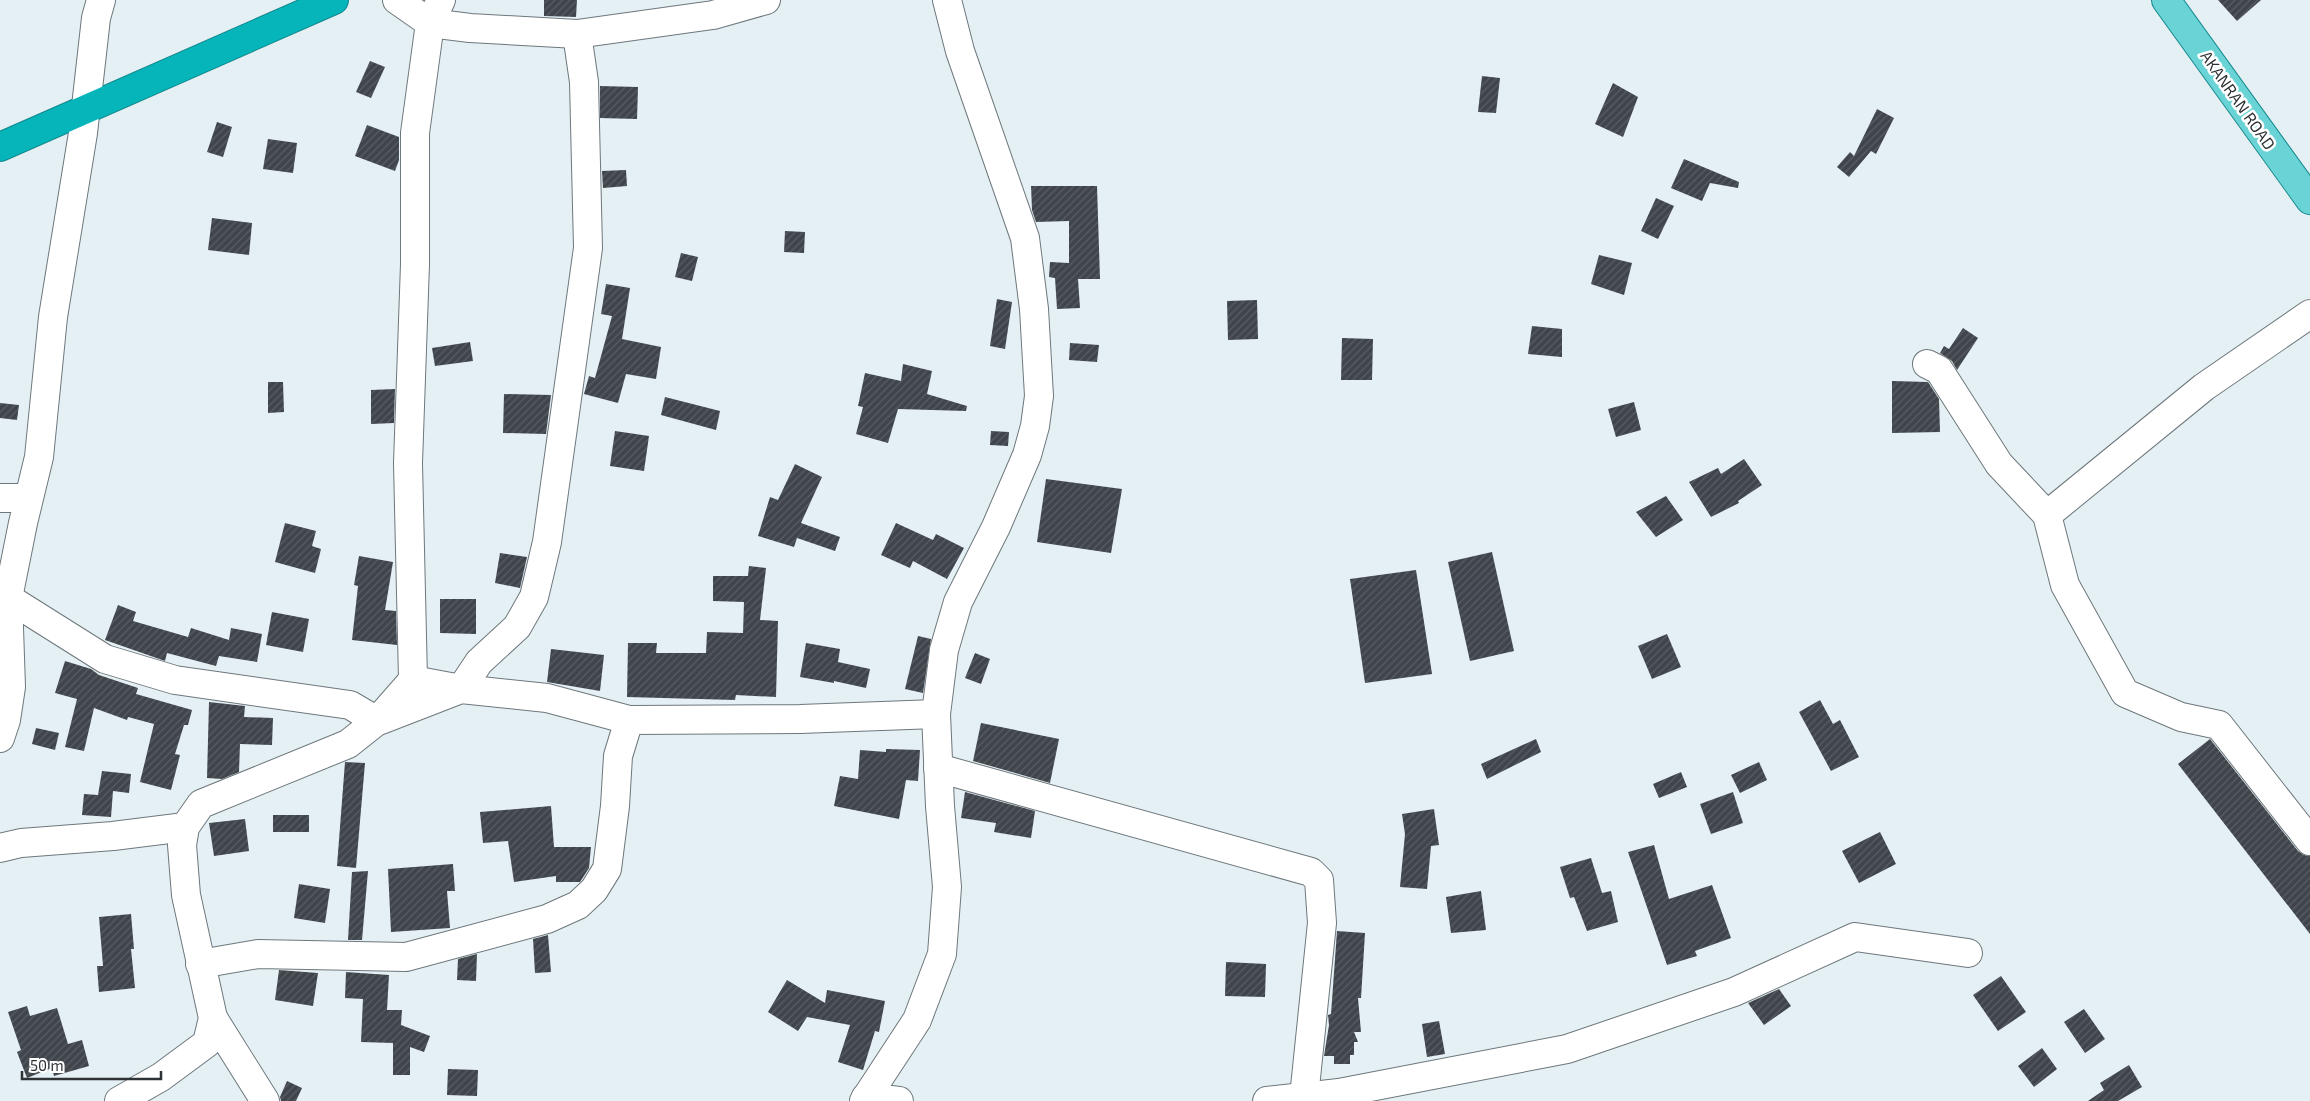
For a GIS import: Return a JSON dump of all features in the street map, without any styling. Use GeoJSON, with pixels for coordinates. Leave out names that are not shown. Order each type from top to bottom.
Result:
{"type":"FeatureCollection","features":[{"type":"Feature","properties":{"kind":"highway"},"geometry":{"type":"LineString","coordinates":[[0,147],[334,0]]}},
{"type":"Feature","properties":{"kind":"main road","name":"AKANRAN ROAD"},"geometry":{"type":"LineString","coordinates":[[2175,4],[2310,200]]}},
{"type":"Feature","properties":{"kind":"street"},"geometry":{"type":"LineString","coordinates":[[0,738],[6,720],[11,687],[4,597],[39,457],[53,317],[83,133],[96,18],[101,0]]}},
{"type":"Feature","properties":{"kind":"street"},"geometry":{"type":"LineString","coordinates":[[397,0],[436,11],[470,28],[577,34],[714,14],[766,0]]}},
{"type":"Feature","properties":{"kind":"street"},"geometry":{"type":"LineString","coordinates":[[865,1099],[918,1020],[942,954],[947,887],[936,714],[944,650],[958,602],[996,526],[1027,455],[1035,426],[1039,396],[1034,309],[1025,238],[960,51],[947,0]]}},
{"type":"Feature","properties":{"kind":"street"},"geometry":{"type":"LineString","coordinates":[[265,1101],[213,1018],[186,895],[182,845],[184,827],[201,804],[348,744],[377,721],[413,680],[408,463],[415,272],[415,133],[436,11]]}},
{"type":"Feature","properties":{"kind":"street"},"geometry":{"type":"LineString","coordinates":[[4,597],[104,659],[175,680],[350,706],[377,721],[461,689],[479,662],[517,627],[534,597],[547,542],[588,248],[584,82],[577,34]]}},
{"type":"Feature","properties":{"kind":"street"},"geometry":{"type":"LineString","coordinates":[[2047,515],[2204,387],[2310,314]]}},
{"type":"Feature","properties":{"kind":"street"},"geometry":{"type":"LineString","coordinates":[[1927,364],[1939,370],[2000,464],[2047,515],[2065,585],[2125,693],[2180,717],[2219,725],[2310,841]]}},
{"type":"Feature","properties":{"kind":"street"},"geometry":{"type":"LineString","coordinates":[[0,498],[28,498]]}},
{"type":"Feature","properties":{"kind":"street"},"geometry":{"type":"LineString","coordinates":[[413,680],[461,689],[547,698],[629,720],[800,719],[936,714]]}},
{"type":"Feature","properties":{"kind":"street"},"geometry":{"type":"LineString","coordinates":[[200,964],[258,954],[406,957],[547,919],[578,905],[594,890],[607,869],[615,806],[618,756],[629,720]]}},
{"type":"Feature","properties":{"kind":"street"},"geometry":{"type":"LineString","coordinates":[[938,768],[1311,872],[1319,880],[1322,923],[1304,1097]]}},
{"type":"Feature","properties":{"kind":"street"},"geometry":{"type":"LineString","coordinates":[[0,848],[20,843],[113,836],[184,827]]}},
{"type":"Feature","properties":{"kind":"street"},"geometry":{"type":"LineString","coordinates":[[1267,1101],[1339,1093],[1567,1049],[1734,992],[1855,937],[1968,953]]}},
{"type":"Feature","properties":{"kind":"street"},"geometry":{"type":"LineString","coordinates":[[119,1101],[161,1077],[207,1044],[213,1018]]}},
{"type":"Feature","properties":{"kind":"street"},"geometry":{"type":"LineString","coordinates":[[865,1099],[899,1101]]}},
{"type":"Feature","properties":{"kind":"building"},"geometry":{"type":"Polygon","coordinates":[[[544,0],[577,0],[576,17],[544,16],[544,0]]]}},
{"type":"Feature","properties":{"kind":"building"},"geometry":{"type":"Polygon","coordinates":[[[2218,0],[2261,0],[2237,21],[2218,0]]]}},
{"type":"Feature","properties":{"kind":"building"},"geometry":{"type":"Polygon","coordinates":[[[370,61],[385,67],[371,98],[356,92],[370,61]]]}},
{"type":"Feature","properties":{"kind":"building"},"geometry":{"type":"Polygon","coordinates":[[[1482,76],[1500,78],[1496,113],[1478,112],[1482,76]]]}},
{"type":"Feature","properties":{"kind":"building"},"geometry":{"type":"Polygon","coordinates":[[[1613,83],[1638,97],[1623,137],[1595,124],[1613,83]]]}},
{"type":"Feature","properties":{"kind":"building"},"geometry":{"type":"Polygon","coordinates":[[[600,86],[638,87],[637,119],[600,118],[600,86]]]}},
{"type":"Feature","properties":{"kind":"building"},"geometry":{"type":"Polygon","coordinates":[[[1877,109],[1894,118],[1876,154],[1871,151],[1849,177],[1837,167],[1850,152],[1854,156],[1877,109]]]}},
{"type":"Feature","properties":{"kind":"building"},"geometry":{"type":"Polygon","coordinates":[[[217,122],[232,127],[223,157],[207,152],[217,122]]]}},
{"type":"Feature","properties":{"kind":"building"},"geometry":{"type":"Polygon","coordinates":[[[367,125],[399,137],[399,160],[395,171],[355,156],[367,125]]]}},
{"type":"Feature","properties":{"kind":"building"},"geometry":{"type":"Polygon","coordinates":[[[268,139],[297,143],[293,173],[263,169],[268,139]]]}},
{"type":"Feature","properties":{"kind":"building"},"geometry":{"type":"Polygon","coordinates":[[[1684,159],[1739,182],[1738,188],[1710,183],[1702,201],[1671,188],[1684,159]]]}},
{"type":"Feature","properties":{"kind":"building"},"geometry":{"type":"Polygon","coordinates":[[[626,170],[627,186],[603,188],[602,171],[626,170]]]}},
{"type":"Feature","properties":{"kind":"building"},"geometry":{"type":"Polygon","coordinates":[[[1031,186],[1097,186],[1100,279],[1078,279],[1080,308],[1057,309],[1055,278],[1049,277],[1050,262],[1069,263],[1069,221],[1036,222],[1032,210],[1031,186]]]}},
{"type":"Feature","properties":{"kind":"building"},"geometry":{"type":"Polygon","coordinates":[[[1656,198],[1674,206],[1658,239],[1641,231],[1656,198]]]}},
{"type":"Feature","properties":{"kind":"building"},"geometry":{"type":"Polygon","coordinates":[[[212,218],[252,223],[249,255],[208,250],[212,218]]]}},
{"type":"Feature","properties":{"kind":"building"},"geometry":{"type":"Polygon","coordinates":[[[785,231],[805,232],[804,253],[784,252],[785,231]]]}},
{"type":"Feature","properties":{"kind":"building"},"geometry":{"type":"Polygon","coordinates":[[[681,253],[698,257],[692,281],[675,277],[681,253]]]}},
{"type":"Feature","properties":{"kind":"building"},"geometry":{"type":"Polygon","coordinates":[[[1599,255],[1632,263],[1624,295],[1591,284],[1599,255]]]}},
{"type":"Feature","properties":{"kind":"building"},"geometry":{"type":"Polygon","coordinates":[[[606,284],[630,288],[622,339],[661,347],[656,379],[626,374],[618,403],[584,394],[589,376],[595,378],[612,316],[601,314],[606,284]]]}},
{"type":"Feature","properties":{"kind":"building"},"geometry":{"type":"Polygon","coordinates":[[[997,299],[1012,302],[1005,349],[990,346],[997,299]]]}},
{"type":"Feature","properties":{"kind":"building"},"geometry":{"type":"Polygon","coordinates":[[[1257,300],[1258,339],[1228,340],[1227,301],[1257,300]]]}},
{"type":"Feature","properties":{"kind":"building"},"geometry":{"type":"Polygon","coordinates":[[[1532,326],[1562,329],[1562,357],[1528,354],[1532,326]]]}},
{"type":"Feature","properties":{"kind":"building"},"geometry":{"type":"Polygon","coordinates":[[[1963,328],[1978,338],[1957,370],[1952,361],[1940,353],[1944,346],[1949,349],[1963,328]]]}},
{"type":"Feature","properties":{"kind":"building"},"geometry":{"type":"Polygon","coordinates":[[[1342,338],[1373,339],[1372,380],[1341,380],[1342,338]]]}},
{"type":"Feature","properties":{"kind":"building"},"geometry":{"type":"Polygon","coordinates":[[[470,342],[473,361],[435,366],[432,348],[470,342]]]}},
{"type":"Feature","properties":{"kind":"building"},"geometry":{"type":"Polygon","coordinates":[[[1070,343],[1099,345],[1097,362],[1069,360],[1070,343]]]}},
{"type":"Feature","properties":{"kind":"building"},"geometry":{"type":"Polygon","coordinates":[[[903,364],[932,371],[927,394],[967,406],[966,411],[898,409],[888,443],[856,434],[863,407],[858,406],[865,373],[901,381],[903,364]]]}},
{"type":"Feature","properties":{"kind":"building"},"geometry":{"type":"Polygon","coordinates":[[[1892,381],[1928,382],[1939,399],[1940,432],[1892,433],[1892,381]]]}},
{"type":"Feature","properties":{"kind":"building"},"geometry":{"type":"Polygon","coordinates":[[[268,382],[283,382],[284,412],[268,413],[268,382]]]}},
{"type":"Feature","properties":{"kind":"building"},"geometry":{"type":"Polygon","coordinates":[[[395,389],[394,423],[371,424],[371,390],[395,389]]]}},
{"type":"Feature","properties":{"kind":"building"},"geometry":{"type":"Polygon","coordinates":[[[504,394],[551,395],[546,434],[503,433],[504,394]]]}},
{"type":"Feature","properties":{"kind":"building"},"geometry":{"type":"Polygon","coordinates":[[[665,397],[720,411],[716,430],[661,415],[665,397]]]}},
{"type":"Feature","properties":{"kind":"building"},"geometry":{"type":"Polygon","coordinates":[[[1634,402],[1641,430],[1616,437],[1608,409],[1634,402]]]}},
{"type":"Feature","properties":{"kind":"building"},"geometry":{"type":"Polygon","coordinates":[[[0,403],[19,405],[17,420],[0,418],[0,403]]]}},
{"type":"Feature","properties":{"kind":"building"},"geometry":{"type":"Polygon","coordinates":[[[615,431],[649,436],[644,471],[610,466],[615,431]]]}},
{"type":"Feature","properties":{"kind":"building"},"geometry":{"type":"Polygon","coordinates":[[[991,431],[1009,432],[1008,446],[990,445],[991,431]]]}},
{"type":"Feature","properties":{"kind":"building"},"geometry":{"type":"Polygon","coordinates":[[[1744,459],[1762,485],[1738,501],[1739,503],[1711,517],[1689,482],[1718,468],[1721,474],[1744,459]]]}},
{"type":"Feature","properties":{"kind":"building"},"geometry":{"type":"Polygon","coordinates":[[[795,464],[822,477],[801,523],[840,537],[835,551],[797,538],[794,547],[758,536],[770,497],[778,500],[795,464]]]}},
{"type":"Feature","properties":{"kind":"building"},"geometry":{"type":"Polygon","coordinates":[[[1046,479],[1122,489],[1111,553],[1037,542],[1046,479]]]}},
{"type":"Feature","properties":{"kind":"building"},"geometry":{"type":"Polygon","coordinates":[[[1666,496],[1683,520],[1656,537],[1636,512],[1666,496]]]}},
{"type":"Feature","properties":{"kind":"building"},"geometry":{"type":"Polygon","coordinates":[[[285,523],[316,531],[312,546],[321,549],[315,573],[275,562],[285,523]]]}},
{"type":"Feature","properties":{"kind":"building"},"geometry":{"type":"Polygon","coordinates":[[[896,523],[933,540],[936,534],[964,548],[947,579],[913,561],[910,568],[881,555],[896,523]]]}},
{"type":"Feature","properties":{"kind":"building"},"geometry":{"type":"Polygon","coordinates":[[[1492,552],[1514,651],[1470,661],[1448,562],[1492,552]]]}},
{"type":"Feature","properties":{"kind":"building"},"geometry":{"type":"Polygon","coordinates":[[[500,553],[527,557],[520,588],[495,583],[500,553]]]}},
{"type":"Feature","properties":{"kind":"building"},"geometry":{"type":"Polygon","coordinates":[[[359,556],[393,562],[385,610],[396,611],[397,645],[352,640],[358,586],[354,585],[359,556]]]}},
{"type":"Feature","properties":{"kind":"building"},"geometry":{"type":"Polygon","coordinates":[[[749,566],[766,568],[760,620],[778,621],[776,697],[736,695],[735,700],[627,697],[628,643],[657,643],[656,653],[706,653],[707,632],[743,633],[744,602],[713,601],[713,576],[748,576],[749,566]]]}},
{"type":"Feature","properties":{"kind":"building"},"geometry":{"type":"Polygon","coordinates":[[[1416,570],[1432,674],[1365,683],[1350,579],[1416,570]]]}},
{"type":"Feature","properties":{"kind":"building"},"geometry":{"type":"Polygon","coordinates":[[[440,599],[476,599],[476,634],[440,633],[440,599]]]}},
{"type":"Feature","properties":{"kind":"building"},"geometry":{"type":"Polygon","coordinates":[[[118,605],[136,612],[133,621],[188,637],[191,628],[229,640],[231,628],[262,634],[257,662],[219,656],[216,666],[167,653],[165,661],[105,640],[118,605]]]}},
{"type":"Feature","properties":{"kind":"building"},"geometry":{"type":"Polygon","coordinates":[[[272,612],[309,619],[303,652],[266,645],[272,612]]]}},
{"type":"Feature","properties":{"kind":"building"},"geometry":{"type":"Polygon","coordinates":[[[1667,634],[1681,667],[1652,679],[1638,646],[1667,634]]]}},
{"type":"Feature","properties":{"kind":"building"},"geometry":{"type":"Polygon","coordinates":[[[918,636],[931,639],[923,693],[905,689],[918,636]]]}},
{"type":"Feature","properties":{"kind":"building"},"geometry":{"type":"Polygon","coordinates":[[[806,643],[840,649],[838,662],[870,669],[866,688],[834,681],[834,683],[800,677],[806,643]]]}},
{"type":"Feature","properties":{"kind":"building"},"geometry":{"type":"Polygon","coordinates":[[[551,649],[604,655],[600,691],[547,682],[551,649]]]}},
{"type":"Feature","properties":{"kind":"building"},"geometry":{"type":"Polygon","coordinates":[[[975,653],[990,659],[981,684],[965,678],[975,653]]]}},
{"type":"Feature","properties":{"kind":"building"},"geometry":{"type":"Polygon","coordinates":[[[65,661],[91,669],[99,675],[138,688],[136,694],[192,710],[188,725],[184,725],[175,754],[180,755],[171,790],[140,782],[154,724],[128,717],[127,720],[94,708],[84,751],[65,747],[77,699],[55,693],[65,661]]]}},
{"type":"Feature","properties":{"kind":"building"},"geometry":{"type":"Polygon","coordinates":[[[1820,700],[1833,724],[1840,720],[1859,757],[1831,771],[1799,712],[1820,700]]]}},
{"type":"Feature","properties":{"kind":"building"},"geometry":{"type":"Polygon","coordinates":[[[209,702],[245,706],[244,717],[273,718],[272,745],[240,744],[239,772],[222,779],[207,778],[209,702]]]}},
{"type":"Feature","properties":{"kind":"building"},"geometry":{"type":"Polygon","coordinates":[[[981,723],[1059,739],[1050,783],[973,761],[981,723]]]}},
{"type":"Feature","properties":{"kind":"building"},"geometry":{"type":"Polygon","coordinates":[[[36,728],[59,733],[55,750],[32,744],[36,728]]]}},
{"type":"Feature","properties":{"kind":"building"},"geometry":{"type":"Polygon","coordinates":[[[1536,739],[1541,752],[1487,779],[1481,764],[1536,739]]]}},
{"type":"Feature","properties":{"kind":"building"},"geometry":{"type":"Polygon","coordinates":[[[2210,739],[2298,851],[2310,856],[2310,934],[2178,764],[2210,739]]]}},
{"type":"Feature","properties":{"kind":"building"},"geometry":{"type":"Polygon","coordinates":[[[886,749],[920,750],[918,781],[906,780],[899,819],[834,806],[840,776],[858,779],[860,750],[886,752],[886,749]]]}},
{"type":"Feature","properties":{"kind":"building"},"geometry":{"type":"Polygon","coordinates":[[[345,762],[365,763],[356,868],[337,866],[345,762]]]}},
{"type":"Feature","properties":{"kind":"building"},"geometry":{"type":"Polygon","coordinates":[[[1759,762],[1767,780],[1740,793],[1731,775],[1759,762]]]}},
{"type":"Feature","properties":{"kind":"building"},"geometry":{"type":"Polygon","coordinates":[[[102,771],[131,774],[129,793],[113,791],[111,817],[82,815],[84,794],[98,795],[102,771]]]}},
{"type":"Feature","properties":{"kind":"building"},"geometry":{"type":"Polygon","coordinates":[[[1681,772],[1687,787],[1659,798],[1653,784],[1681,772]]]}},
{"type":"Feature","properties":{"kind":"building"},"geometry":{"type":"Polygon","coordinates":[[[965,792],[1035,811],[1031,838],[994,832],[996,823],[961,818],[965,792]]]}},
{"type":"Feature","properties":{"kind":"building"},"geometry":{"type":"Polygon","coordinates":[[[1733,792],[1743,823],[1711,834],[1700,804],[1733,792]]]}},
{"type":"Feature","properties":{"kind":"building"},"geometry":{"type":"Polygon","coordinates":[[[551,806],[554,847],[591,847],[589,868],[580,882],[556,882],[556,876],[514,882],[508,841],[483,843],[480,812],[551,806]]]}},
{"type":"Feature","properties":{"kind":"building"},"geometry":{"type":"Polygon","coordinates":[[[1434,809],[1439,845],[1431,846],[1427,889],[1400,887],[1405,834],[1402,814],[1434,809]]]}},
{"type":"Feature","properties":{"kind":"building"},"geometry":{"type":"Polygon","coordinates":[[[273,815],[309,815],[309,832],[273,832],[273,815]]]}},
{"type":"Feature","properties":{"kind":"building"},"geometry":{"type":"Polygon","coordinates":[[[245,819],[249,851],[214,856],[209,823],[245,819]]]}},
{"type":"Feature","properties":{"kind":"building"},"geometry":{"type":"Polygon","coordinates":[[[1880,832],[1896,864],[1859,883],[1842,851],[1880,832]]]}},
{"type":"Feature","properties":{"kind":"building"},"geometry":{"type":"Polygon","coordinates":[[[1654,845],[1669,899],[1712,885],[1731,938],[1695,951],[1697,956],[1667,965],[1628,852],[1654,845]]]}},
{"type":"Feature","properties":{"kind":"building"},"geometry":{"type":"Polygon","coordinates":[[[1591,858],[1602,893],[1611,891],[1618,922],[1587,931],[1574,897],[1570,898],[1560,867],[1591,858]]]}},
{"type":"Feature","properties":{"kind":"building"},"geometry":{"type":"Polygon","coordinates":[[[453,864],[455,891],[447,891],[450,928],[391,932],[388,869],[453,864]]]}},
{"type":"Feature","properties":{"kind":"building"},"geometry":{"type":"Polygon","coordinates":[[[368,871],[362,940],[348,940],[352,872],[368,871]]]}},
{"type":"Feature","properties":{"kind":"building"},"geometry":{"type":"Polygon","coordinates":[[[299,884],[330,889],[325,923],[294,918],[299,884]]]}},
{"type":"Feature","properties":{"kind":"building"},"geometry":{"type":"Polygon","coordinates":[[[1481,891],[1486,930],[1451,933],[1446,897],[1481,891]]]}},
{"type":"Feature","properties":{"kind":"building"},"geometry":{"type":"Polygon","coordinates":[[[131,914],[134,949],[131,949],[135,988],[99,992],[97,966],[103,966],[99,917],[131,914]]]}},
{"type":"Feature","properties":{"kind":"building"},"geometry":{"type":"Polygon","coordinates":[[[1337,931],[1365,933],[1361,998],[1358,998],[1361,1032],[1354,1032],[1358,1042],[1354,1042],[1354,1055],[1350,1055],[1350,1064],[1334,1064],[1334,1056],[1324,1056],[1329,1025],[1328,1015],[1331,1014],[1337,931]]]}},
{"type":"Feature","properties":{"kind":"building"},"geometry":{"type":"Polygon","coordinates":[[[548,935],[551,972],[535,973],[533,939],[548,935]]]}},
{"type":"Feature","properties":{"kind":"building"},"geometry":{"type":"Polygon","coordinates":[[[477,954],[476,981],[457,980],[458,959],[477,954]]]}},
{"type":"Feature","properties":{"kind":"building"},"geometry":{"type":"Polygon","coordinates":[[[1226,962],[1266,964],[1265,997],[1225,996],[1226,962]]]}},
{"type":"Feature","properties":{"kind":"building"},"geometry":{"type":"Polygon","coordinates":[[[279,970],[318,973],[313,1006],[275,1000],[279,970]]]}},
{"type":"Feature","properties":{"kind":"building"},"geometry":{"type":"Polygon","coordinates":[[[346,972],[389,975],[387,1010],[402,1010],[401,1025],[430,1036],[424,1052],[410,1047],[410,1075],[393,1075],[393,1043],[361,1042],[363,999],[345,998],[346,972]]]}},
{"type":"Feature","properties":{"kind":"building"},"geometry":{"type":"Polygon","coordinates":[[[2001,976],[2026,1012],[1998,1031],[1973,995],[2001,976]]]}},
{"type":"Feature","properties":{"kind":"building"},"geometry":{"type":"Polygon","coordinates":[[[787,980],[825,1003],[827,990],[885,1001],[879,1032],[875,1031],[863,1070],[838,1062],[850,1025],[807,1017],[798,1031],[768,1012],[787,980]]]}},
{"type":"Feature","properties":{"kind":"building"},"geometry":{"type":"Polygon","coordinates":[[[1779,989],[1791,1006],[1764,1025],[1748,1003],[1779,989]]]}},
{"type":"Feature","properties":{"kind":"building"},"geometry":{"type":"Polygon","coordinates":[[[27,1006],[30,1016],[57,1008],[68,1044],[82,1040],[89,1066],[54,1076],[52,1068],[27,1078],[17,1052],[21,1050],[8,1012],[27,1006]]]}},
{"type":"Feature","properties":{"kind":"building"},"geometry":{"type":"Polygon","coordinates":[[[2084,1009],[2105,1039],[2085,1053],[2064,1022],[2084,1009]]]}},
{"type":"Feature","properties":{"kind":"building"},"geometry":{"type":"Polygon","coordinates":[[[1439,1021],[1445,1054],[1427,1057],[1422,1024],[1439,1021]]]}},
{"type":"Feature","properties":{"kind":"building"},"geometry":{"type":"Polygon","coordinates":[[[2042,1048],[2057,1069],[2034,1087],[2018,1066],[2042,1048]]]}},
{"type":"Feature","properties":{"kind":"building"},"geometry":{"type":"Polygon","coordinates":[[[2129,1065],[2142,1087],[2118,1101],[2088,1101],[2104,1090],[2100,1083],[2129,1065]]]}},
{"type":"Feature","properties":{"kind":"building"},"geometry":{"type":"Polygon","coordinates":[[[448,1069],[478,1070],[477,1096],[447,1095],[448,1069]]]}},
{"type":"Feature","properties":{"kind":"building"},"geometry":{"type":"Polygon","coordinates":[[[287,1081],[302,1088],[296,1101],[281,1101],[280,1097],[287,1081]]]}}]}
